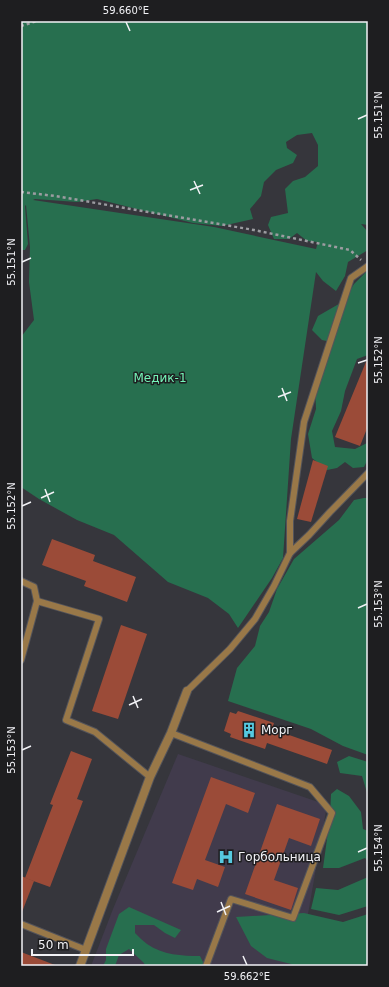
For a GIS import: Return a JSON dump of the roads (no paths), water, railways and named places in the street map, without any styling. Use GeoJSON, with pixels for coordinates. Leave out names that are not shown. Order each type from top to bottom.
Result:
{"type":"FeatureCollection","features":[{"type":"Feature","properties":{"kind":"street"},"geometry":{"type":"LineString","coordinates":[[80,966],[150,778],[171,733],[187,691]]}},
{"type":"Feature","properties":{"kind":"lane"},"geometry":{"type":"LineString","coordinates":[[290,552],[290,521],[304,422],[351,278],[367,266]]}},
{"type":"Feature","properties":{"kind":"lane"},"geometry":{"type":"LineString","coordinates":[[187,691],[230,649],[254,618],[274,586],[290,552],[309,535],[368,473]]}},
{"type":"Feature","properties":{"kind":"lane"},"geometry":{"type":"LineString","coordinates":[[21,581],[34,586],[37,601],[21,660]]}},
{"type":"Feature","properties":{"kind":"lane"},"geometry":{"type":"LineString","coordinates":[[37,601],[99,619],[66,720],[95,732],[150,778]]}},
{"type":"Feature","properties":{"kind":"lane"},"geometry":{"type":"LineString","coordinates":[[171,733],[310,787],[332,813],[293,918],[232,899],[206,966]]}},
{"type":"Feature","properties":{"kind":"lane"},"geometry":{"type":"LineString","coordinates":[[21,924],[86,950]]}},
{"type":"Feature","properties":{"kind":"place","name":"Морг"},"geometry":{"type":"Point","coordinates":[249,730]}},
{"type":"Feature","properties":{"kind":"place","name":"Горбольница"},"geometry":{"type":"Point","coordinates":[226,857]}},
{"type":"Feature","properties":{"kind":"park label","name":"Медик-1"},"geometry":{"type":"Point","coordinates":[160,378]}}]}
